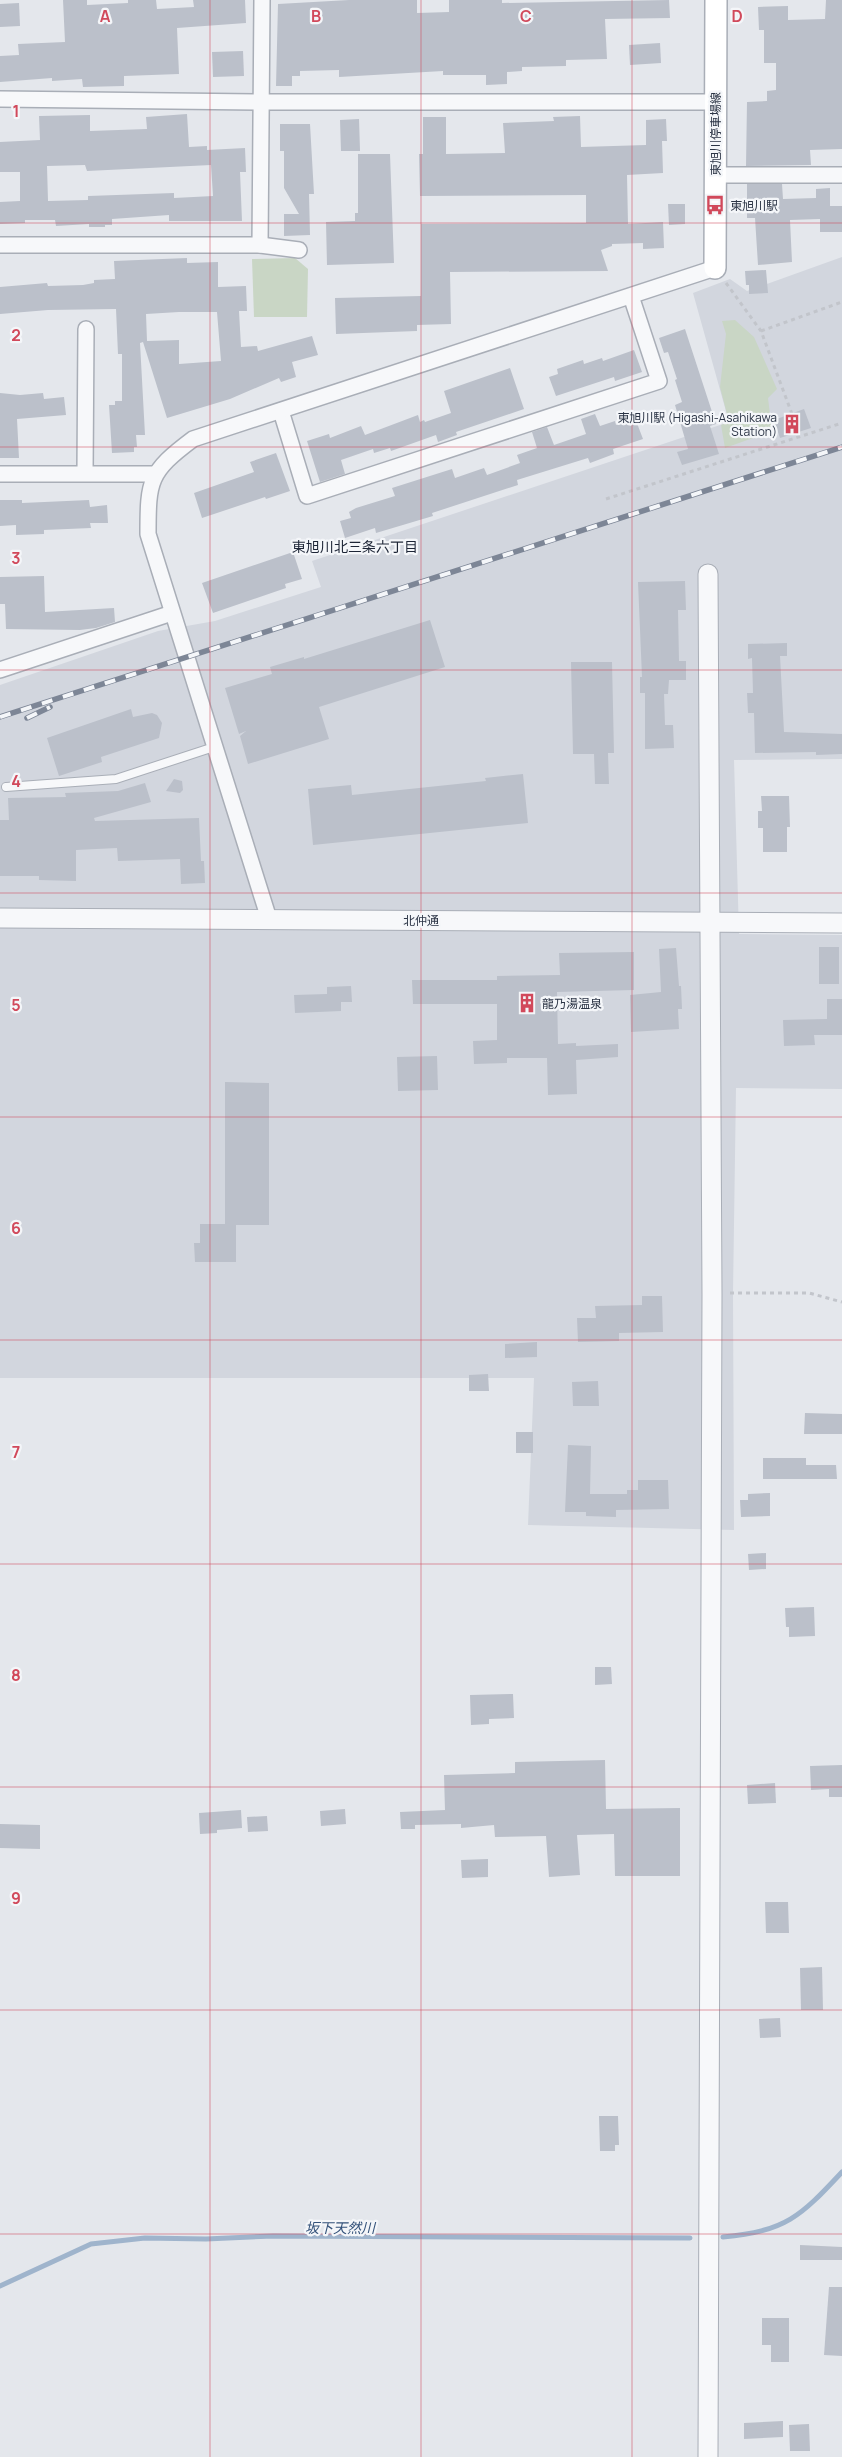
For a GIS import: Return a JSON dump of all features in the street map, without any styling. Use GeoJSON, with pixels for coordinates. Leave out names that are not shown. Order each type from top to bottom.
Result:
{"type":"FeatureCollection","features":[{"type":"Feature","properties":{"kind":"main road","name":"東旭川停車場線"},"geometry":{"type":"LineString","coordinates":[[715,268],[716,0]]}},
{"type":"Feature","properties":{"kind":"street"},"geometry":{"type":"LineString","coordinates":[[260,245],[262,0]]}},
{"type":"Feature","properties":{"kind":"street"},"geometry":{"type":"LineString","coordinates":[[0,99],[261,102],[715,102]]}},
{"type":"Feature","properties":{"kind":"street"},"geometry":{"type":"LineString","coordinates":[[715,175],[842,175]]}},
{"type":"Feature","properties":{"kind":"street"},"geometry":{"type":"LineString","coordinates":[[0,245],[260,245],[300,250]]}},
{"type":"Feature","properties":{"kind":"street"},"geometry":{"type":"LineString","coordinates":[[270,919],[148,534],[148,499],[154,474],[168,458],[192,440],[715,268]]}},
{"type":"Feature","properties":{"kind":"street"},"geometry":{"type":"LineString","coordinates":[[281,411],[307,496],[658,381],[632,296]]}},
{"type":"Feature","properties":{"kind":"street"},"geometry":{"type":"LineString","coordinates":[[85,473],[86,329]]}},
{"type":"Feature","properties":{"kind":"street"},"geometry":{"type":"LineString","coordinates":[[0,474],[154,474]]}},
{"type":"Feature","properties":{"kind":"street"},"geometry":{"type":"LineString","coordinates":[[708,574],[712,1294],[708,2457]]}},
{"type":"Feature","properties":{"kind":"street"},"geometry":{"type":"LineString","coordinates":[[0,670],[172,613]]}},
{"type":"Feature","properties":{"kind":"street","name":"北仲通"},"geometry":{"type":"LineString","coordinates":[[0,918],[842,923]]}},
{"type":"Feature","properties":{"kind":"lane"},"geometry":{"type":"LineString","coordinates":[[6,787],[116,779],[216,746]]}},
{"type":"Feature","properties":{"kind":"path"},"geometry":{"type":"LineString","coordinates":[[715,268],[761,331],[792,414]]}},
{"type":"Feature","properties":{"kind":"path"},"geometry":{"type":"LineString","coordinates":[[761,331],[842,302]]}},
{"type":"Feature","properties":{"kind":"path"},"geometry":{"type":"LineString","coordinates":[[606,499],[842,423]]}},
{"type":"Feature","properties":{"kind":"path"},"geometry":{"type":"LineString","coordinates":[[712,1294],[808,1293],[842,1302]]}},
{"type":"Feature","properties":{"kind":"shaded area"},"geometry":{"type":"Polygon","coordinates":[[[842,257],[842,759],[734,760],[739,934],[842,935],[842,1089],[736,1088],[733,1293],[734,1530],[528,1525],[534,1378],[0,1378],[0,685],[158,631],[215,621],[321,587],[312,561],[729,422],[693,293],[730,279],[747,291],[842,257]]]}},
{"type":"Feature","properties":{"kind":"green space"},"geometry":{"type":"Polygon","coordinates":[[[295,258],[308,269],[307,317],[254,317],[252,259],[295,258]]]}},
{"type":"Feature","properties":{"kind":"green space"},"geometry":{"type":"Polygon","coordinates":[[[735,320],[754,337],[777,389],[768,398],[772,431],[725,448],[721,425],[729,422],[720,387],[726,334],[722,321],[735,320]]]}},
{"type":"Feature","properties":{"kind":"building"},"geometry":{"type":"Polygon","coordinates":[[[63,0],[87,0],[87,5],[128,3],[128,0],[156,0],[157,9],[194,7],[193,0],[245,0],[246,23],[177,28],[179,74],[124,76],[124,86],[83,87],[82,79],[52,81],[52,78],[0,82],[0,56],[19,55],[18,44],[65,42],[63,0]]]}},
{"type":"Feature","properties":{"kind":"building"},"geometry":{"type":"Polygon","coordinates":[[[349,0],[417,0],[417,13],[449,12],[449,0],[502,0],[502,3],[669,0],[670,18],[605,19],[607,59],[566,60],[566,66],[522,67],[522,71],[507,72],[507,84],[486,85],[486,75],[443,75],[443,71],[339,77],[339,70],[300,71],[300,76],[292,76],[292,86],[276,86],[278,4],[349,0]]]}},
{"type":"Feature","properties":{"kind":"building"},"geometry":{"type":"Polygon","coordinates":[[[826,0],[842,0],[842,149],[810,150],[811,165],[746,166],[747,102],[767,101],[767,91],[776,90],[776,63],[764,63],[764,30],[759,30],[758,7],[788,6],[788,20],[825,19],[826,0]]]}},
{"type":"Feature","properties":{"kind":"building"},"geometry":{"type":"Polygon","coordinates":[[[19,3],[20,26],[0,27],[0,4],[19,3]]]}},
{"type":"Feature","properties":{"kind":"building"},"geometry":{"type":"Polygon","coordinates":[[[660,43],[661,63],[630,65],[629,45],[660,43]]]}},
{"type":"Feature","properties":{"kind":"building"},"geometry":{"type":"Polygon","coordinates":[[[243,51],[244,76],[213,77],[212,52],[243,51]]]}},
{"type":"Feature","properties":{"kind":"building"},"geometry":{"type":"Polygon","coordinates":[[[187,114],[189,147],[207,146],[207,150],[245,148],[246,172],[240,172],[242,221],[169,221],[169,215],[112,219],[112,225],[105,225],[105,227],[89,227],[89,224],[56,226],[55,220],[25,220],[25,223],[0,224],[0,202],[20,201],[20,172],[0,172],[0,142],[40,140],[39,116],[90,115],[90,131],[147,129],[146,117],[187,114]],[[85,165],[47,166],[48,201],[88,200],[88,196],[174,193],[174,198],[213,196],[211,165],[87,171],[85,165]]]}},
{"type":"Feature","properties":{"kind":"building"},"geometry":{"type":"Polygon","coordinates":[[[580,116],[581,147],[646,145],[646,120],[666,119],[667,141],[662,141],[663,173],[627,175],[628,224],[663,222],[664,248],[643,249],[643,243],[612,244],[612,246],[601,250],[608,271],[450,272],[451,324],[417,325],[417,331],[336,334],[335,298],[421,296],[421,224],[586,223],[586,195],[420,196],[419,154],[423,154],[423,117],[446,117],[446,154],[505,153],[503,123],[554,121],[553,117],[580,116]]]}},
{"type":"Feature","properties":{"kind":"building"},"geometry":{"type":"Polygon","coordinates":[[[359,119],[360,151],[341,151],[340,120],[359,119]]]}},
{"type":"Feature","properties":{"kind":"building"},"geometry":{"type":"Polygon","coordinates":[[[280,124],[310,124],[314,194],[309,194],[310,235],[284,236],[284,214],[299,214],[284,188],[284,151],[280,151],[280,124]]]}},
{"type":"Feature","properties":{"kind":"building"},"geometry":{"type":"Polygon","coordinates":[[[358,154],[390,154],[394,263],[327,265],[326,222],[355,221],[355,213],[358,213],[358,154]]]}},
{"type":"Feature","properties":{"kind":"building"},"geometry":{"type":"Polygon","coordinates":[[[747,184],[782,184],[783,199],[816,198],[816,189],[830,188],[830,206],[842,206],[842,232],[820,232],[820,219],[790,220],[792,262],[758,265],[755,218],[747,218],[747,184]]]}},
{"type":"Feature","properties":{"kind":"building"},"geometry":{"type":"Polygon","coordinates":[[[668,204],[685,204],[685,224],[669,225],[668,204]]]}},
{"type":"Feature","properties":{"kind":"building"},"geometry":{"type":"Polygon","coordinates":[[[187,258],[187,263],[218,262],[218,287],[246,286],[247,311],[239,311],[241,347],[257,346],[258,351],[312,336],[318,355],[292,362],[296,377],[281,382],[279,378],[230,399],[167,418],[143,342],[140,343],[145,435],[136,435],[137,447],[134,447],[134,452],[112,453],[109,405],[115,405],[115,401],[122,401],[122,354],[118,354],[116,309],[48,310],[0,314],[0,287],[47,283],[48,286],[83,285],[94,283],[94,280],[115,279],[114,261],[187,258]],[[217,312],[146,314],[147,341],[179,340],[179,364],[221,361],[217,312]]]}},
{"type":"Feature","properties":{"kind":"building"},"geometry":{"type":"Polygon","coordinates":[[[766,270],[768,293],[749,294],[749,285],[746,285],[745,271],[766,270]]]}},
{"type":"Feature","properties":{"kind":"building"},"geometry":{"type":"Polygon","coordinates":[[[685,329],[716,424],[710,426],[719,454],[682,465],[677,452],[688,449],[675,405],[682,402],[668,352],[664,353],[659,338],[685,329]]]}},
{"type":"Feature","properties":{"kind":"building"},"geometry":{"type":"Polygon","coordinates":[[[634,350],[642,372],[615,381],[614,377],[556,396],[549,377],[558,374],[557,369],[583,360],[584,364],[602,358],[603,361],[634,350]]]}},
{"type":"Feature","properties":{"kind":"building"},"geometry":{"type":"Polygon","coordinates":[[[510,368],[524,409],[456,432],[457,435],[438,442],[436,435],[391,451],[390,448],[374,453],[373,449],[341,460],[345,474],[320,482],[307,441],[329,434],[330,438],[361,426],[365,435],[418,415],[420,422],[424,420],[425,422],[451,413],[444,391],[510,368]]]}},
{"type":"Feature","properties":{"kind":"building"},"geometry":{"type":"Polygon","coordinates":[[[0,393],[20,395],[43,393],[44,399],[64,397],[66,415],[17,419],[19,458],[0,458],[0,393]]]}},
{"type":"Feature","properties":{"kind":"building","name":"東旭川駅 (Higashi-Asahikawa Station)"},"geometry":{"type":"Polygon","coordinates":[[[804,409],[811,428],[780,438],[774,420],[804,409]]]}},
{"type":"Feature","properties":{"kind":"building"},"geometry":{"type":"Polygon","coordinates":[[[595,414],[600,426],[615,421],[616,425],[635,418],[643,439],[613,449],[614,454],[590,463],[588,458],[517,480],[518,485],[432,513],[433,516],[376,533],[375,528],[345,538],[340,521],[351,518],[349,512],[356,508],[395,496],[392,488],[452,469],[455,478],[484,468],[487,475],[520,463],[517,455],[537,448],[532,432],[547,427],[554,445],[586,434],[581,419],[595,414]]]}},
{"type":"Feature","properties":{"kind":"building"},"geometry":{"type":"Polygon","coordinates":[[[276,453],[290,491],[266,499],[265,497],[202,518],[194,493],[254,472],[250,462],[276,453]]]}},
{"type":"Feature","properties":{"kind":"building"},"geometry":{"type":"Polygon","coordinates":[[[0,500],[22,500],[22,503],[89,500],[90,507],[107,505],[108,523],[90,523],[91,528],[44,530],[44,534],[16,535],[16,525],[0,526],[0,500]]]}},
{"type":"Feature","properties":{"kind":"building"},"geometry":{"type":"Polygon","coordinates":[[[293,552],[302,579],[285,584],[286,588],[213,613],[202,583],[293,552]]]}},
{"type":"Feature","properties":{"kind":"building"},"geometry":{"type":"Polygon","coordinates":[[[44,576],[45,612],[114,608],[115,622],[96,628],[80,630],[6,629],[5,604],[0,604],[0,577],[44,576]]]}},
{"type":"Feature","properties":{"kind":"building"},"geometry":{"type":"Polygon","coordinates":[[[685,581],[686,610],[678,610],[679,661],[686,661],[686,680],[669,680],[668,694],[664,694],[665,725],[673,725],[674,748],[645,749],[645,693],[640,693],[640,677],[642,677],[638,582],[685,581]]]}},
{"type":"Feature","properties":{"kind":"building"},"geometry":{"type":"Polygon","coordinates":[[[430,620],[445,667],[319,707],[329,739],[248,764],[240,736],[246,731],[239,734],[225,688],[272,674],[270,667],[304,657],[304,659],[430,620]]]}},
{"type":"Feature","properties":{"kind":"building"},"geometry":{"type":"Polygon","coordinates":[[[787,643],[787,656],[780,656],[784,732],[842,734],[842,754],[816,755],[816,752],[755,753],[754,713],[748,713],[747,693],[753,693],[752,658],[748,659],[748,644],[787,643]]]}},
{"type":"Feature","properties":{"kind":"building"},"geometry":{"type":"Polygon","coordinates":[[[571,662],[612,662],[614,753],[608,753],[609,784],[595,784],[594,754],[573,754],[571,662]]]}},
{"type":"Feature","properties":{"kind":"building"},"geometry":{"type":"Polygon","coordinates":[[[131,709],[133,717],[152,713],[157,715],[162,723],[159,738],[101,757],[102,762],[59,776],[47,738],[131,709]]]}},
{"type":"Feature","properties":{"kind":"building"},"geometry":{"type":"Polygon","coordinates":[[[523,774],[528,823],[313,845],[308,789],[351,785],[352,795],[486,781],[485,778],[523,774]]]}},
{"type":"Feature","properties":{"kind":"building"},"geometry":{"type":"Polygon","coordinates":[[[174,779],[182,781],[183,790],[180,793],[166,791],[174,779]]]}},
{"type":"Feature","properties":{"kind":"building"},"geometry":{"type":"Polygon","coordinates":[[[145,783],[151,802],[94,818],[95,821],[199,818],[201,861],[204,861],[205,883],[181,884],[180,859],[118,861],[117,848],[76,850],[76,881],[39,880],[39,876],[0,876],[0,820],[9,820],[8,798],[66,797],[65,793],[118,791],[145,783]]]}},
{"type":"Feature","properties":{"kind":"building"},"geometry":{"type":"Polygon","coordinates":[[[761,796],[789,796],[790,827],[787,827],[787,852],[763,852],[763,828],[758,828],[758,811],[762,811],[761,796]]]}},
{"type":"Feature","properties":{"kind":"building"},"geometry":{"type":"Polygon","coordinates":[[[819,947],[839,947],[839,984],[819,984],[819,947]]]}},
{"type":"Feature","properties":{"kind":"building"},"geometry":{"type":"Polygon","coordinates":[[[676,948],[682,1009],[678,1009],[679,1029],[631,1032],[630,995],[661,992],[659,949],[676,948]]]}},
{"type":"Feature","properties":{"kind":"building"},"geometry":{"type":"Polygon","coordinates":[[[634,952],[634,990],[557,992],[558,1044],[576,1043],[576,1046],[618,1044],[618,1057],[576,1060],[577,1094],[548,1095],[547,1058],[507,1058],[507,1063],[474,1064],[473,1041],[497,1040],[497,1004],[413,1004],[412,980],[497,980],[497,976],[560,975],[559,953],[634,952]]]}},
{"type":"Feature","properties":{"kind":"building"},"geometry":{"type":"Polygon","coordinates":[[[351,986],[352,1002],[341,1002],[341,1011],[295,1013],[294,995],[327,994],[327,987],[351,986]]]}},
{"type":"Feature","properties":{"kind":"building"},"geometry":{"type":"Polygon","coordinates":[[[827,999],[842,999],[842,1035],[814,1035],[815,1045],[784,1046],[783,1020],[827,1019],[827,999]]]}},
{"type":"Feature","properties":{"kind":"building"},"geometry":{"type":"Polygon","coordinates":[[[437,1056],[438,1090],[398,1091],[397,1057],[437,1056]]]}},
{"type":"Feature","properties":{"kind":"building"},"geometry":{"type":"Polygon","coordinates":[[[225,1082],[269,1083],[269,1225],[236,1225],[236,1262],[195,1262],[194,1243],[200,1243],[200,1224],[225,1224],[225,1082]]]}},
{"type":"Feature","properties":{"kind":"building"},"geometry":{"type":"Polygon","coordinates":[[[642,1296],[662,1296],[663,1332],[619,1333],[619,1341],[578,1342],[577,1318],[596,1318],[595,1306],[642,1305],[642,1296]]]}},
{"type":"Feature","properties":{"kind":"building"},"geometry":{"type":"Polygon","coordinates":[[[537,1342],[537,1357],[505,1358],[505,1344],[537,1342]]]}},
{"type":"Feature","properties":{"kind":"building"},"geometry":{"type":"Polygon","coordinates":[[[488,1374],[489,1391],[469,1391],[469,1375],[488,1374]]]}},
{"type":"Feature","properties":{"kind":"building"},"geometry":{"type":"Polygon","coordinates":[[[598,1381],[599,1406],[573,1406],[572,1382],[598,1381]]]}},
{"type":"Feature","properties":{"kind":"building"},"geometry":{"type":"Polygon","coordinates":[[[805,1413],[842,1414],[842,1434],[804,1434],[805,1413]]]}},
{"type":"Feature","properties":{"kind":"building"},"geometry":{"type":"Polygon","coordinates":[[[516,1432],[533,1432],[533,1453],[516,1453],[516,1432]]]}},
{"type":"Feature","properties":{"kind":"building"},"geometry":{"type":"Polygon","coordinates":[[[568,1445],[591,1446],[590,1494],[627,1494],[627,1490],[638,1490],[638,1480],[668,1480],[669,1509],[616,1510],[616,1517],[586,1516],[586,1512],[565,1512],[568,1445]]]}},
{"type":"Feature","properties":{"kind":"building"},"geometry":{"type":"Polygon","coordinates":[[[763,1458],[806,1458],[806,1465],[836,1465],[837,1479],[763,1479],[763,1458]]]}},
{"type":"Feature","properties":{"kind":"building"},"geometry":{"type":"Polygon","coordinates":[[[770,1493],[770,1516],[741,1517],[740,1500],[748,1500],[748,1494],[770,1493]]]}},
{"type":"Feature","properties":{"kind":"building"},"geometry":{"type":"Polygon","coordinates":[[[766,1553],[766,1569],[749,1570],[748,1554],[766,1553]]]}},
{"type":"Feature","properties":{"kind":"building"},"geometry":{"type":"Polygon","coordinates":[[[814,1607],[815,1636],[789,1637],[789,1627],[786,1627],[785,1608],[814,1607]]]}},
{"type":"Feature","properties":{"kind":"building"},"geometry":{"type":"Polygon","coordinates":[[[595,1667],[611,1667],[612,1684],[595,1685],[595,1667]]]}},
{"type":"Feature","properties":{"kind":"building"},"geometry":{"type":"Polygon","coordinates":[[[513,1694],[514,1718],[489,1719],[489,1724],[471,1725],[470,1695],[513,1694]]]}},
{"type":"Feature","properties":{"kind":"building"},"geometry":{"type":"Polygon","coordinates":[[[605,1760],[606,1809],[680,1808],[680,1876],[615,1876],[614,1834],[577,1835],[580,1875],[549,1877],[546,1836],[495,1837],[494,1825],[461,1828],[461,1824],[415,1825],[415,1829],[401,1829],[400,1812],[445,1810],[444,1775],[515,1773],[515,1762],[605,1760]]]}},
{"type":"Feature","properties":{"kind":"building"},"geometry":{"type":"Polygon","coordinates":[[[842,1765],[842,1797],[829,1797],[829,1789],[811,1790],[810,1766],[842,1765]]]}},
{"type":"Feature","properties":{"kind":"building"},"geometry":{"type":"Polygon","coordinates":[[[775,1783],[776,1803],[748,1804],[747,1785],[775,1783]]]}},
{"type":"Feature","properties":{"kind":"building"},"geometry":{"type":"Polygon","coordinates":[[[345,1809],[346,1824],[321,1826],[320,1811],[345,1809]]]}},
{"type":"Feature","properties":{"kind":"building"},"geometry":{"type":"Polygon","coordinates":[[[241,1810],[242,1828],[217,1830],[217,1833],[200,1834],[199,1813],[241,1810]]]}},
{"type":"Feature","properties":{"kind":"building"},"geometry":{"type":"Polygon","coordinates":[[[267,1816],[268,1831],[248,1832],[247,1817],[267,1816]]]}},
{"type":"Feature","properties":{"kind":"building"},"geometry":{"type":"Polygon","coordinates":[[[0,1824],[40,1825],[40,1849],[0,1848],[0,1824]]]}},
{"type":"Feature","properties":{"kind":"building"},"geometry":{"type":"Polygon","coordinates":[[[488,1859],[488,1877],[462,1878],[461,1860],[488,1859]]]}},
{"type":"Feature","properties":{"kind":"building"},"geometry":{"type":"Polygon","coordinates":[[[765,1902],[788,1902],[789,1933],[766,1933],[765,1902]]]}},
{"type":"Feature","properties":{"kind":"building"},"geometry":{"type":"Polygon","coordinates":[[[822,1967],[823,2010],[801,2010],[800,1968],[822,1967]]]}},
{"type":"Feature","properties":{"kind":"building"},"geometry":{"type":"Polygon","coordinates":[[[780,2018],[781,2037],[760,2038],[759,2019],[780,2018]]]}},
{"type":"Feature","properties":{"kind":"building"},"geometry":{"type":"Polygon","coordinates":[[[599,2116],[618,2116],[619,2145],[615,2145],[615,2151],[600,2151],[599,2116]]]}},
{"type":"Feature","properties":{"kind":"building"},"geometry":{"type":"Polygon","coordinates":[[[800,2245],[842,2247],[842,2260],[800,2260],[800,2245]]]}},
{"type":"Feature","properties":{"kind":"building"},"geometry":{"type":"Polygon","coordinates":[[[829,2287],[842,2287],[842,2356],[824,2355],[829,2287]]]}},
{"type":"Feature","properties":{"kind":"building"},"geometry":{"type":"Polygon","coordinates":[[[762,2318],[789,2318],[789,2362],[771,2362],[771,2345],[762,2345],[762,2318]]]}},
{"type":"Feature","properties":{"kind":"building"},"geometry":{"type":"Polygon","coordinates":[[[783,2421],[783,2437],[744,2439],[744,2423],[783,2421]]]}},
{"type":"Feature","properties":{"kind":"building"},"geometry":{"type":"Polygon","coordinates":[[[809,2424],[810,2451],[790,2451],[789,2425],[809,2424]]]}},
{"type":"Feature","properties":{"kind":"waterway","name":"坂下天然川"},"geometry":{"type":"LineString","coordinates":[[723,2237],[762,2231],[790,2219],[803,2211],[842,2172]]}},
{"type":"Feature","properties":{"kind":"waterway","name":"坂下天然川"},"geometry":{"type":"LineString","coordinates":[[0,2286],[91,2244],[145,2238],[206,2239],[273,2236],[690,2238]]}},
{"type":"Feature","properties":{"kind":"railway"},"geometry":{"type":"LineString","coordinates":[[0,717],[842,447]]}},
{"type":"Feature","properties":{"kind":"railway"},"geometry":{"type":"LineString","coordinates":[[27,718],[50,707]]}},
{"type":"Feature","properties":{"kind":"place","name":"東旭川駅"},"geometry":{"type":"Point","coordinates":[715,205]}},
{"type":"Feature","properties":{"kind":"place","name":"東旭川駅 (Higashi-Asahikawa Station)"},"geometry":{"type":"Point","coordinates":[792,424]}},
{"type":"Feature","properties":{"kind":"place","name":"龍乃湯温泉"},"geometry":{"type":"Point","coordinates":[527,1003]}},
{"type":"Feature","properties":{"kind":"district","name":"東旭川北三条六丁目"},"geometry":{"type":"Point","coordinates":[355,546]}}]}
